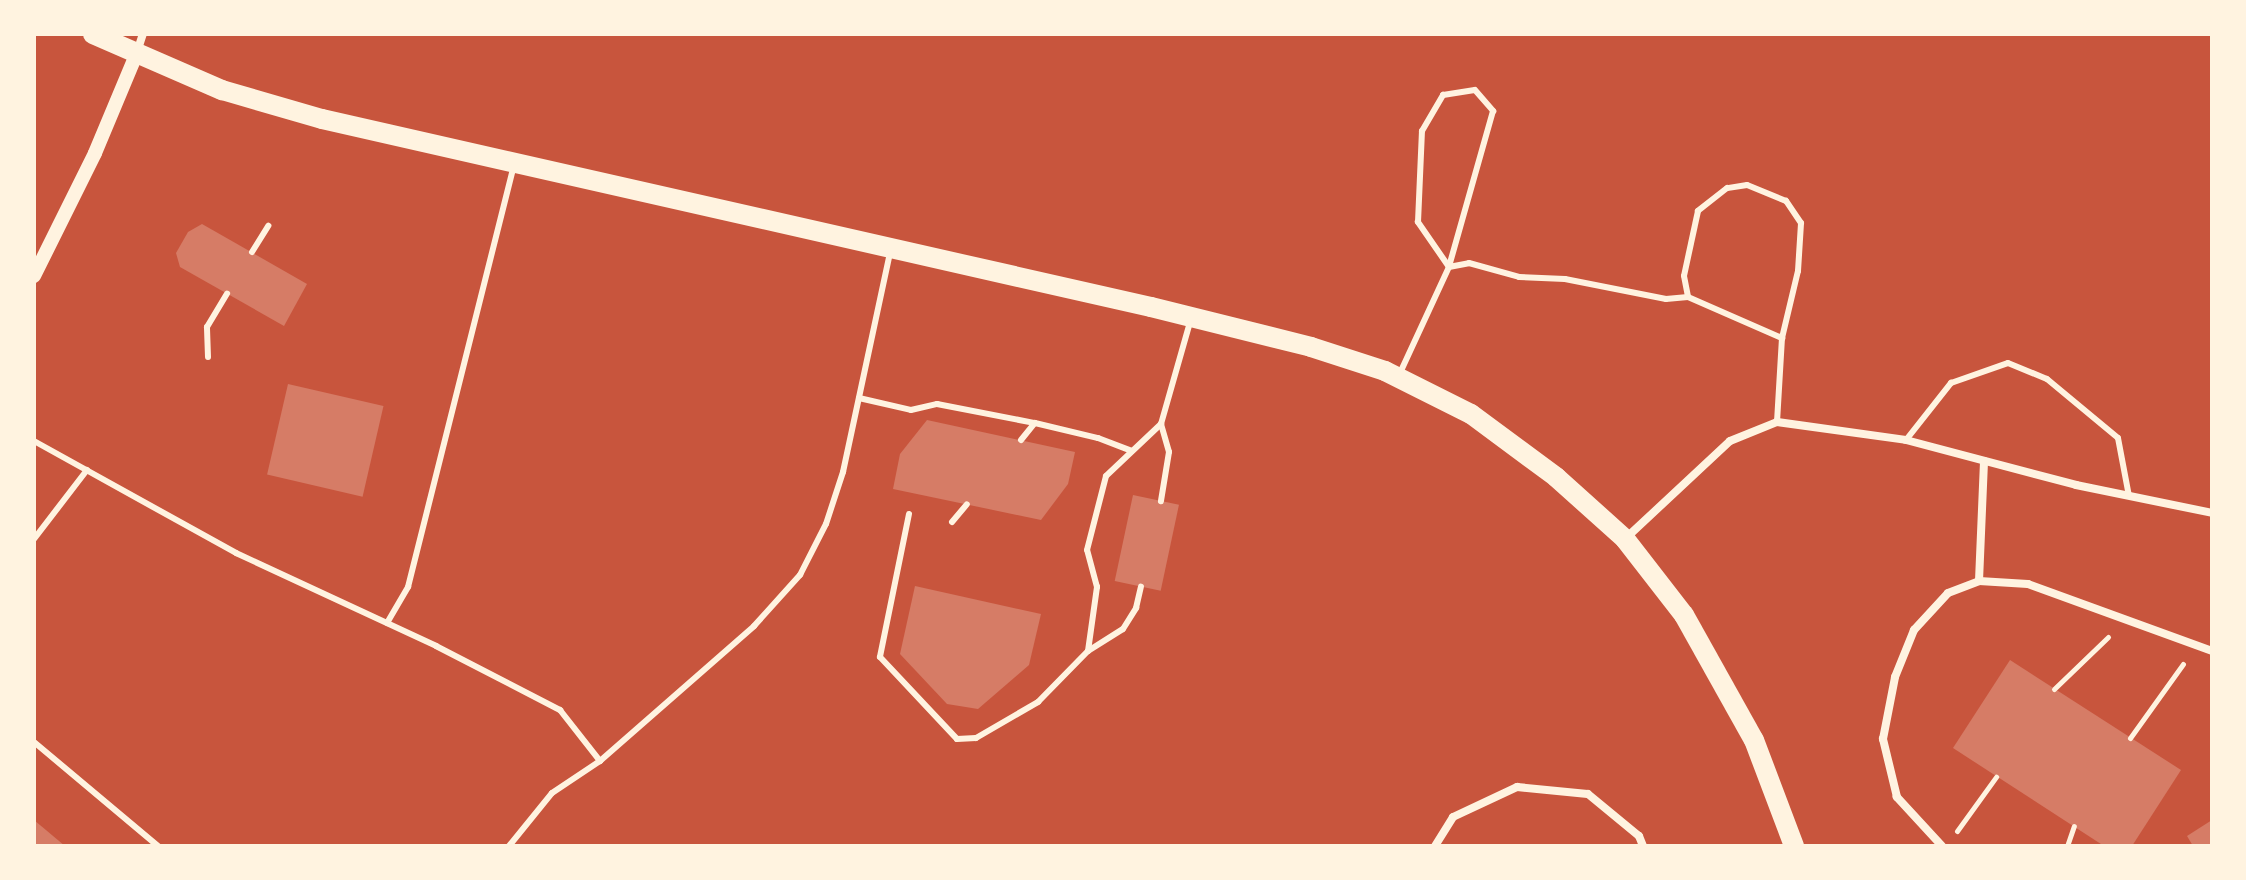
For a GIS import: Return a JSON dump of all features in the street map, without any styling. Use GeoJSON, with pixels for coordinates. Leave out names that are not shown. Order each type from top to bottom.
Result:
{"type":"FeatureCollection","features":[{"type":"Feature","properties":{"kind":"main road"},"geometry":{"type":"LineString","coordinates":[[93,34],[222,90],[322,119],[1191,317],[1311,347],[1398,378],[1471,414],[1556,477],[1625,539],[1684,615],[1754,740],[1794,846]]}},
{"type":"Feature","properties":{"kind":"street"},"geometry":{"type":"LineString","coordinates":[[34,276],[95,153],[143,34]]}},
{"type":"Feature","properties":{"kind":"street"},"geometry":{"type":"LineString","coordinates":[[1625,539],[1730,441],[1777,422],[1906,440],[2129,496],[2212,513]]}},
{"type":"Feature","properties":{"kind":"street"},"geometry":{"type":"LineString","coordinates":[[1979,581],[1984,461]]}},
{"type":"Feature","properties":{"kind":"street"},"geometry":{"type":"LineString","coordinates":[[1942,846],[1897,797],[1883,739],[1895,677],[1914,630],[1948,593],[1979,581],[2028,584],[2082,601],[2212,651]]}},
{"type":"Feature","properties":{"kind":"street"},"geometry":{"type":"LineString","coordinates":[[1435,846],[1453,817],[1517,787],[1588,794],[1639,836],[1643,846]]}},
{"type":"Feature","properties":{"kind":"lane"},"geometry":{"type":"LineString","coordinates":[[1398,378],[1449,267],[1493,111],[1475,90],[1443,95],[1422,131],[1418,222],[1449,267]]}},
{"type":"Feature","properties":{"kind":"lane"},"geometry":{"type":"LineString","coordinates":[[387,623],[408,587],[514,165]]}},
{"type":"Feature","properties":{"kind":"lane"},"geometry":{"type":"LineString","coordinates":[[1688,297],[1684,276],[1698,211],[1727,188],[1747,185],[1786,201],[1801,223],[1798,271],[1782,338],[1777,422]]}},
{"type":"Feature","properties":{"kind":"lane"},"geometry":{"type":"LineString","coordinates":[[252,252],[268,226]]}},
{"type":"Feature","properties":{"kind":"lane"},"geometry":{"type":"LineString","coordinates":[[509,846],[552,793],[600,761],[754,626],[800,575],[826,524],[843,472],[891,250]]}},
{"type":"Feature","properties":{"kind":"lane"},"geometry":{"type":"LineString","coordinates":[[1449,267],[1469,263],[1519,277],[1565,279],[1666,299],[1688,297],[1782,338]]}},
{"type":"Feature","properties":{"kind":"lane"},"geometry":{"type":"LineString","coordinates":[[208,357],[207,327],[227,294]]}},
{"type":"Feature","properties":{"kind":"lane"},"geometry":{"type":"LineString","coordinates":[[1088,651],[1097,587],[1087,550],[1106,476],[1161,424],[1191,317]]}},
{"type":"Feature","properties":{"kind":"lane"},"geometry":{"type":"LineString","coordinates":[[1906,440],[1951,383],[2008,363],[2047,379],[2118,438],[2129,496]]}},
{"type":"Feature","properties":{"kind":"lane"},"geometry":{"type":"LineString","coordinates":[[859,398],[911,410],[937,404],[1035,423],[1098,438],[1132,451]]}},
{"type":"Feature","properties":{"kind":"lane"},"geometry":{"type":"LineString","coordinates":[[1021,440],[1035,423]]}},
{"type":"Feature","properties":{"kind":"lane"},"geometry":{"type":"LineString","coordinates":[[1161,424],[1169,452],[1161,501]]}},
{"type":"Feature","properties":{"kind":"lane"},"geometry":{"type":"LineString","coordinates":[[34,441],[236,553],[387,623],[560,710],[600,761]]}},
{"type":"Feature","properties":{"kind":"lane"},"geometry":{"type":"LineString","coordinates":[[34,539],[87,470]]}},
{"type":"Feature","properties":{"kind":"lane"},"geometry":{"type":"LineString","coordinates":[[952,522],[967,504]]}},
{"type":"Feature","properties":{"kind":"lane"},"geometry":{"type":"LineString","coordinates":[[909,514],[880,657],[957,739],[976,738],[1038,702],[1088,651],[1123,629],[1136,608],[1141,587]]}},
{"type":"Feature","properties":{"kind":"lane"},"geometry":{"type":"LineString","coordinates":[[34,742],[158,846]]}},
{"type":"Feature","properties":{"kind":"path"},"geometry":{"type":"LineString","coordinates":[[2054,689],[2126,620]]}},
{"type":"Feature","properties":{"kind":"path"},"geometry":{"type":"LineString","coordinates":[[2130,738],[2198,645]]}},
{"type":"Feature","properties":{"kind":"path"},"geometry":{"type":"LineString","coordinates":[[1954,834],[1996,777]]}},
{"type":"Feature","properties":{"kind":"path"},"geometry":{"type":"LineString","coordinates":[[2067,846],[2074,826]]}},
{"type":"Feature","properties":{"kind":"building"},"geometry":{"type":"Polygon","coordinates":[[[202,224],[307,284],[284,326],[180,267],[176,253],[188,232],[202,224]]]}},
{"type":"Feature","properties":{"kind":"building"},"geometry":{"type":"Polygon","coordinates":[[[288,384],[383,406],[363,497],[267,475],[288,384]]]}},
{"type":"Feature","properties":{"kind":"building"},"geometry":{"type":"Polygon","coordinates":[[[927,420],[1075,452],[1068,484],[1041,520],[893,489],[900,454],[927,420]]]}},
{"type":"Feature","properties":{"kind":"building"},"geometry":{"type":"Polygon","coordinates":[[[1133,495],[1179,505],[1161,591],[1115,581],[1133,495]]]}},
{"type":"Feature","properties":{"kind":"building"},"geometry":{"type":"Polygon","coordinates":[[[915,586],[1041,614],[1029,665],[978,709],[947,704],[900,654],[915,586]]]}},
{"type":"Feature","properties":{"kind":"building"},"geometry":{"type":"Polygon","coordinates":[[[2010,660],[2181,770],[2132,846],[2104,846],[1953,748],[2010,660]]]}},
{"type":"Feature","properties":{"kind":"building"},"geometry":{"type":"Polygon","coordinates":[[[34,820],[65,846],[34,846],[34,820]]]}},
{"type":"Feature","properties":{"kind":"building"},"geometry":{"type":"Polygon","coordinates":[[[2212,820],[2212,846],[2193,846],[2187,836],[2212,820]]]}}]}
